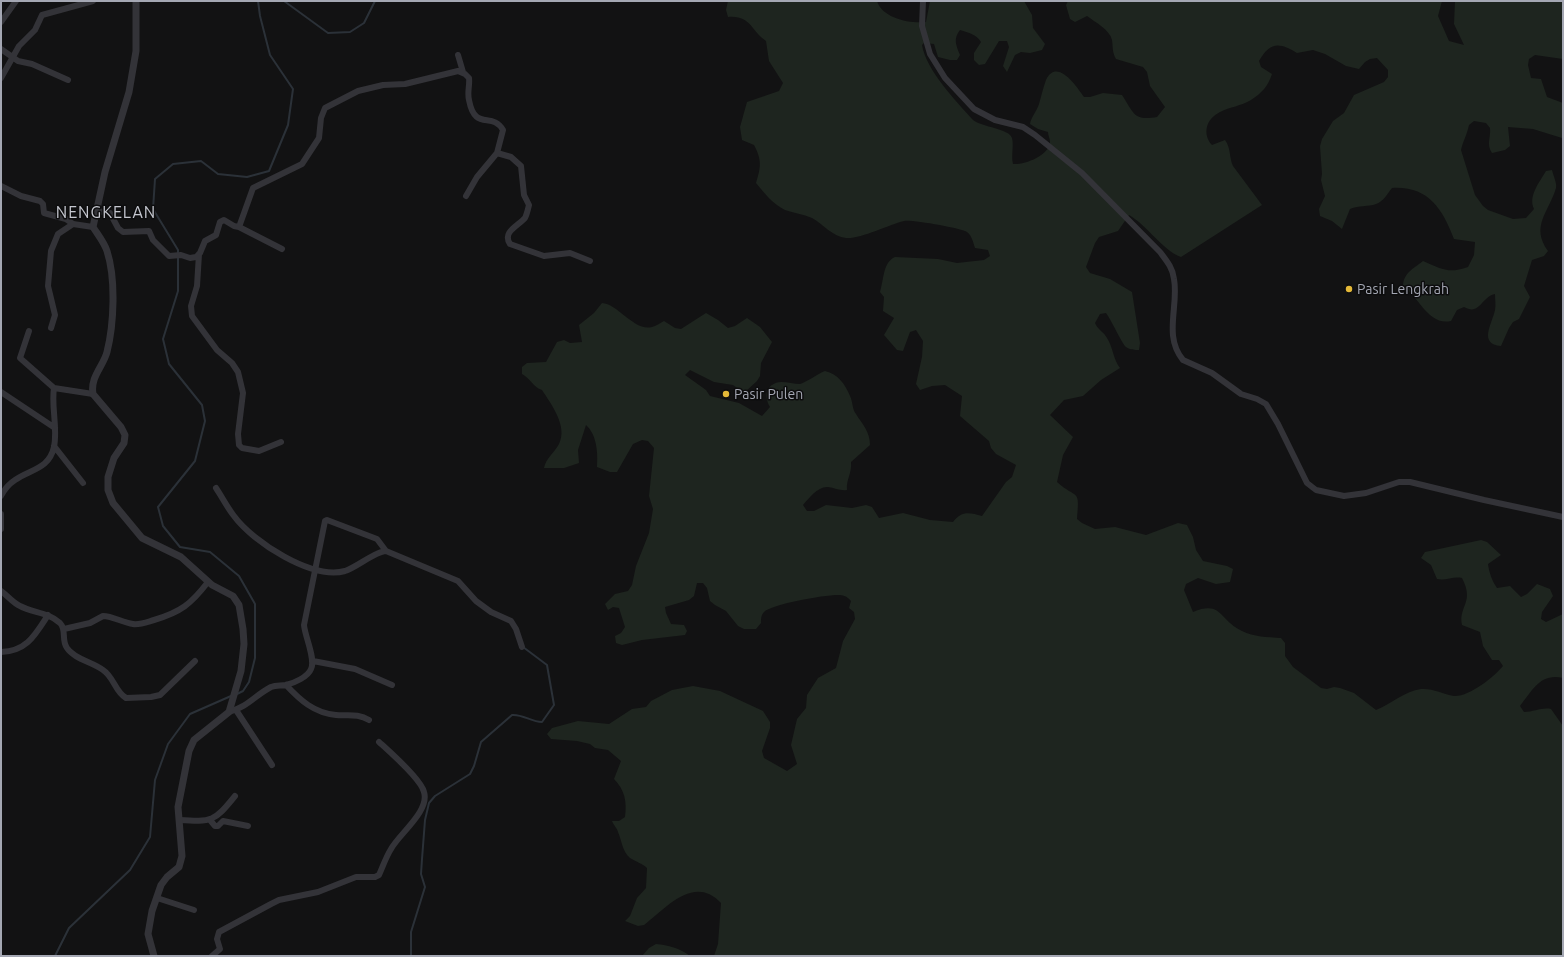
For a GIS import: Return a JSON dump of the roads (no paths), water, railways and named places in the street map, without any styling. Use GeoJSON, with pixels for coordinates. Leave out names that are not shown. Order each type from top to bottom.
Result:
{"type":"FeatureCollection","features":[{"type":"Feature","properties":{"kind":"street"},"geometry":{"type":"LineString","coordinates":[[2,18],[16,1]]}},
{"type":"Feature","properties":{"kind":"street"},"geometry":{"type":"LineString","coordinates":[[1,78],[23,40],[35,30],[42,15],[93,1]]}},
{"type":"Feature","properties":{"kind":"street"},"geometry":{"type":"LineString","coordinates":[[93,228],[105,172],[129,92],[136,51],[136,1]]}},
{"type":"Feature","properties":{"kind":"street"},"geometry":{"type":"LineString","coordinates":[[923,1],[923,35],[930,54],[945,78],[974,109],[995,120],[1023,127],[1082,173],[1160,252],[1168,262],[1174,279],[1172,334],[1176,351],[1183,360],[1212,373],[1237,392],[1258,399],[1266,404],[1278,424],[1303,476],[1311,487],[1321,491],[1344,496],[1366,493],[1399,482],[1410,482],[1484,500],[1563,516]]}},
{"type":"Feature","properties":{"kind":"street"},"geometry":{"type":"LineString","coordinates":[[1,49],[12,58],[32,64],[68,80]]}},
{"type":"Feature","properties":{"kind":"street"},"geometry":{"type":"LineString","coordinates":[[458,55],[463,72],[470,80],[469,100],[473,115],[478,119],[494,122],[503,130],[497,153],[477,177],[466,196]]}},
{"type":"Feature","properties":{"kind":"street"},"geometry":{"type":"LineString","coordinates":[[239,227],[253,188],[298,166],[306,158],[320,134],[321,118],[325,108],[358,92],[383,85],[405,84],[458,71],[463,72]]}},
{"type":"Feature","properties":{"kind":"street"},"geometry":{"type":"LineString","coordinates":[[497,153],[511,157],[521,166],[524,196],[528,204],[524,218],[509,233],[508,240],[510,244],[544,256],[570,253],[590,261]]}},
{"type":"Feature","properties":{"kind":"street"},"geometry":{"type":"LineString","coordinates":[[1,186],[21,196],[40,201],[43,204],[44,212],[66,219],[73,224],[93,228],[104,243],[107,251],[112,285],[111,326],[107,351],[92,382],[93,394],[124,433],[124,443],[114,458],[108,477],[108,490],[113,502],[138,535],[181,557],[208,582],[233,596],[241,615],[244,644],[241,671],[235,689],[232,709],[272,765]]}},
{"type":"Feature","properties":{"kind":"street"},"geometry":{"type":"LineString","coordinates":[[97,211],[110,213],[118,228],[123,232],[129,233],[148,231],[153,240],[170,257],[181,255],[192,258],[199,254]]}},
{"type":"Feature","properties":{"kind":"street"},"geometry":{"type":"LineString","coordinates":[[281,442],[259,451],[242,448],[239,445],[238,434],[243,393],[238,372],[232,363],[217,350],[192,316],[191,306],[197,286],[199,254],[204,241],[216,235],[222,221],[239,227],[282,249]]}},
{"type":"Feature","properties":{"kind":"street"},"geometry":{"type":"LineString","coordinates":[[51,328],[55,315],[48,286],[51,251],[58,234],[73,224]]}},
{"type":"Feature","properties":{"kind":"street"},"geometry":{"type":"LineString","coordinates":[[30,331],[20,358],[54,388],[93,394]]}},
{"type":"Feature","properties":{"kind":"street"},"geometry":{"type":"LineString","coordinates":[[1,496],[15,480],[46,464],[54,446],[55,428],[52,398],[54,388]]}},
{"type":"Feature","properties":{"kind":"street"},"geometry":{"type":"LineString","coordinates":[[1,392],[55,428]]}},
{"type":"Feature","properties":{"kind":"street"},"geometry":{"type":"LineString","coordinates":[[54,446],[83,483]]}},
{"type":"Feature","properties":{"kind":"street"},"geometry":{"type":"LineString","coordinates":[[216,488],[234,517],[278,554],[315,570],[346,571],[364,563],[381,551],[386,551],[458,581],[476,601],[491,612],[511,621],[516,629],[522,647]]}},
{"type":"Feature","properties":{"kind":"street"},"geometry":{"type":"LineString","coordinates":[[1,514],[1,529]]}},
{"type":"Feature","properties":{"kind":"street"},"geometry":{"type":"LineString","coordinates":[[154,956],[150,947],[148,929],[162,885],[167,876],[179,867],[181,862],[183,852],[179,820],[179,796],[186,761],[192,745],[200,734],[232,709],[243,707],[270,688],[286,685],[309,673],[313,661],[304,624],[325,521],[327,520],[377,539],[386,551]]}},
{"type":"Feature","properties":{"kind":"street"},"geometry":{"type":"LineString","coordinates":[[64,629],[90,623],[103,616],[121,622],[138,624],[172,615],[184,608],[196,598],[208,582]]}},
{"type":"Feature","properties":{"kind":"street"},"geometry":{"type":"LineString","coordinates":[[1,592],[20,606],[48,615],[60,623],[64,629],[63,640],[69,651],[104,670],[111,677],[119,692],[126,698],[151,698],[160,695],[195,661]]}},
{"type":"Feature","properties":{"kind":"street"},"geometry":{"type":"LineString","coordinates":[[1,652],[20,649],[37,633],[48,615]]}},
{"type":"Feature","properties":{"kind":"street"},"geometry":{"type":"LineString","coordinates":[[313,661],[354,669],[392,685]]}},
{"type":"Feature","properties":{"kind":"street"},"geometry":{"type":"LineString","coordinates":[[286,685],[305,704],[311,707],[331,714],[351,714],[369,720]]}},
{"type":"Feature","properties":{"kind":"street"},"geometry":{"type":"LineString","coordinates":[[212,956],[220,949],[217,939],[219,932],[279,900],[318,892],[356,877],[375,877],[379,875],[391,849],[420,812],[425,798],[422,786],[379,742]]}},
{"type":"Feature","properties":{"kind":"street"},"geometry":{"type":"LineString","coordinates":[[179,820],[210,820],[221,813],[235,796]]}},
{"type":"Feature","properties":{"kind":"street"},"geometry":{"type":"LineString","coordinates":[[210,820],[215,826],[218,826],[223,821],[248,826]]}},
{"type":"Feature","properties":{"kind":"street"},"geometry":{"type":"LineString","coordinates":[[157,898],[194,910]]}},
{"type":"Feature","properties":{"kind":"waterway"},"geometry":{"type":"LineString","coordinates":[[237,694],[243,691],[249,682],[255,658],[255,604],[239,576],[210,552],[180,547],[163,526],[158,507],[195,461],[205,421],[202,405],[169,364],[163,339],[178,291],[178,250],[153,209],[155,179],[173,164],[201,161],[218,174],[247,177],[269,171],[288,125],[293,89],[270,55],[260,16],[258,1]]}},
{"type":"Feature","properties":{"kind":"waterway"},"geometry":{"type":"LineString","coordinates":[[284,1],[328,33],[350,32],[364,23],[375,1]]}},
{"type":"Feature","properties":{"kind":"waterway"},"geometry":{"type":"LineString","coordinates":[[411,956],[411,932],[425,887],[421,874],[425,820],[429,803],[435,796],[470,774],[481,742],[512,715],[542,722],[554,705],[547,665],[523,647]]}},
{"type":"Feature","properties":{"kind":"waterway"},"geometry":{"type":"LineString","coordinates":[[55,956],[69,928],[130,870],[150,837],[155,780],[168,744],[190,714],[231,696]]}},
{"type":"Feature","properties":{"kind":"place","name":"Pasir Lengkrah"},"geometry":{"type":"Point","coordinates":[1349,289]}},
{"type":"Feature","properties":{"kind":"place","name":"Pasir Pulen"},"geometry":{"type":"Point","coordinates":[726,394]}},
{"type":"Feature","properties":{"kind":"district","name":"NENGKELAN"},"geometry":{"type":"Point","coordinates":[106,213]}}]}
